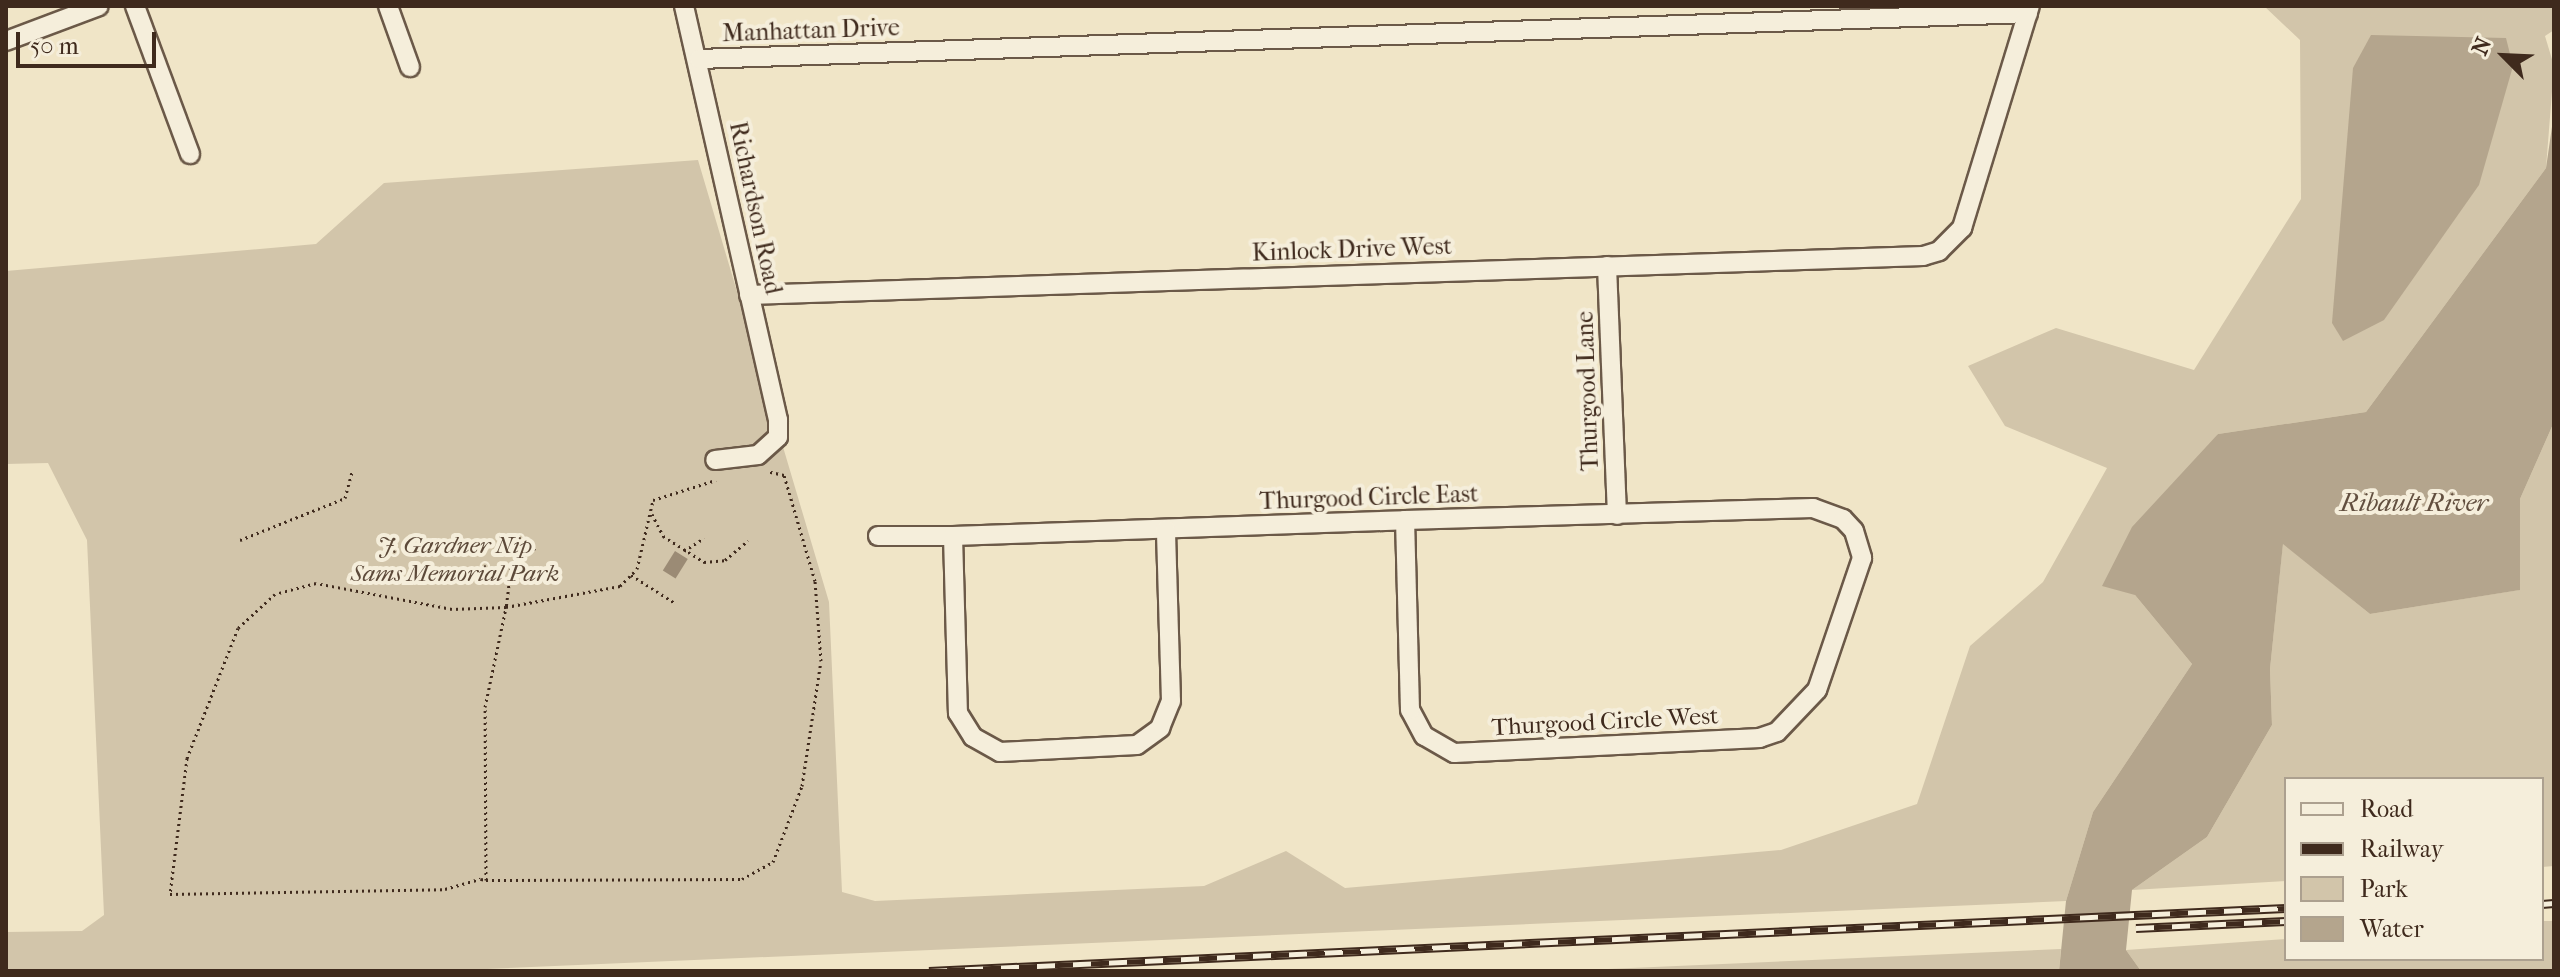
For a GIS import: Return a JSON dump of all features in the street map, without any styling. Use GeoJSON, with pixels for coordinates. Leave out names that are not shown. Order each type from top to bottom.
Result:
{"type":"FeatureCollection","features":[{"type":"Feature","properties":{"kind":"street"},"geometry":{"type":"LineString","coordinates":[[6,41],[99,6]]}},
{"type":"Feature","properties":{"kind":"street"},"geometry":{"type":"LineString","coordinates":[[135,6],[190,154]]}},
{"type":"Feature","properties":{"kind":"street"},"geometry":{"type":"LineString","coordinates":[[388,6],[410,67]]}},
{"type":"Feature","properties":{"kind":"street","name":"Richardson Road"},"geometry":{"type":"LineString","coordinates":[[684,6],[699,59],[778,420],[778,437],[758,455],[715,460]]}},
{"type":"Feature","properties":{"kind":"street","name":"Manhattan Drive"},"geometry":{"type":"LineString","coordinates":[[699,59],[2029,10]]}},
{"type":"Feature","properties":{"kind":"street","name":"Kinlock Drive West"},"geometry":{"type":"LineString","coordinates":[[749,295],[1923,256],[1952,241],[1969,211],[2029,10]]}},
{"type":"Feature","properties":{"kind":"street","name":"Thurgood Lane"},"geometry":{"type":"LineString","coordinates":[[1607,266],[1617,515]]}},
{"type":"Feature","properties":{"kind":"street","name":"Thurgood Circle East"},"geometry":{"type":"LineString","coordinates":[[878,536],[1813,508],[1843,519],[1854,531],[1860,574],[1817,690],[1790,723]]}},
{"type":"Feature","properties":{"kind":"street","name":"Thurgood Circle West"},"geometry":{"type":"LineString","coordinates":[[1405,520],[1410,710],[1424,736],[1454,753],[1760,738],[1790,723]]}},
{"type":"Feature","properties":{"kind":"street"},"geometry":{"type":"LineString","coordinates":[[953,536],[958,713],[973,737],[1000,752],[1137,745],[1160,728],[1171,701],[1166,529]]}},
{"type":"Feature","properties":{"kind":"path"},"geometry":{"type":"LineString","coordinates":[[240,540],[345,498],[352,472]]}},
{"type":"Feature","properties":{"kind":"path"},"geometry":{"type":"LineString","coordinates":[[728,478],[672,490],[653,500],[652,514],[631,575],[620,586],[506,607],[452,609],[316,583],[275,594],[238,628],[211,689],[187,758],[169,869],[170,894],[445,889],[486,880],[742,879],[773,862],[802,786],[821,661],[815,581],[784,475],[760,472]]}},
{"type":"Feature","properties":{"kind":"path"},"geometry":{"type":"LineString","coordinates":[[652,514],[663,536],[704,562],[725,560],[748,541]]}},
{"type":"Feature","properties":{"kind":"path"},"geometry":{"type":"LineString","coordinates":[[684,551],[704,538]]}},
{"type":"Feature","properties":{"kind":"path"},"geometry":{"type":"LineString","coordinates":[[486,880],[485,707],[511,568],[535,548]]}},
{"type":"Feature","properties":{"kind":"path"},"geometry":{"type":"LineString","coordinates":[[631,575],[675,603]]}},
{"type":"Feature","properties":{"kind":"green space","name":"J. Gardner Nip Sams Memorial Park"},"geometry":{"type":"Polygon","coordinates":[[[2264,6],[2554,6],[2554,30],[2545,36],[2554,66],[2546,168],[2366,412],[2218,434],[2135,595],[2192,664],[2093,812],[2066,901],[441,971],[6,971],[6,932],[82,931],[104,915],[87,540],[48,463],[6,464],[6,271],[316,244],[384,183],[698,160],[829,602],[842,892],[875,901],[1204,886],[1286,851],[1345,888],[1781,850],[1917,804],[1970,646],[2043,582],[2107,468],[2005,426],[1968,366],[2056,328],[2194,370],[2301,199],[2300,40],[2264,6]]]}},
{"type":"Feature","properties":{"kind":"green space"},"geometry":{"type":"Polygon","coordinates":[[[2554,422],[2554,866],[2544,867],[2544,777],[2284,777],[2284,881],[2132,890],[2207,837],[2272,725],[2270,669],[2283,543],[2370,614],[2519,590],[2520,499],[2554,422]]]}},
{"type":"Feature","properties":{"kind":"green space"},"geometry":{"type":"Polygon","coordinates":[[[2544,921],[2554,921],[2554,971],[2141,971],[2126,950],[2284,939],[2284,961],[2544,961],[2544,921]]]}},
{"type":"Feature","properties":{"kind":"green space"},"geometry":{"type":"Polygon","coordinates":[[[2061,949],[2059,971],[1562,971],[2061,949]]]}},
{"type":"Feature","properties":{"kind":"water"},"geometry":{"type":"Polygon","coordinates":[[[2371,35],[2506,38],[2513,66],[2479,185],[2384,320],[2343,341],[2332,323],[2353,68],[2371,35]]]}},
{"type":"Feature","properties":{"kind":"water","name":"Ribault River"},"geometry":{"type":"Polygon","coordinates":[[[2554,113],[2554,422],[2520,499],[2520,590],[2370,614],[2283,544],[2270,669],[2272,725],[2207,837],[2132,890],[2126,950],[2141,971],[2059,971],[2066,901],[2093,812],[2192,664],[2135,595],[2102,586],[2132,527],[2218,434],[2366,412],[2546,168],[2554,113]]]}},
{"type":"Feature","properties":{"kind":"building"},"geometry":{"type":"Polygon","coordinates":[[[675,551],[688,559],[676,578],[663,571],[675,551]]]}},
{"type":"Feature","properties":{"kind":"railway"},"geometry":{"type":"LineString","coordinates":[[2544,904],[2554,903]]}},
{"type":"Feature","properties":{"kind":"railway"},"geometry":{"type":"LineString","coordinates":[[929,971],[2284,908]]}},
{"type":"Feature","properties":{"kind":"railway"},"geometry":{"type":"LineString","coordinates":[[2136,928],[2284,921]]}}]}
